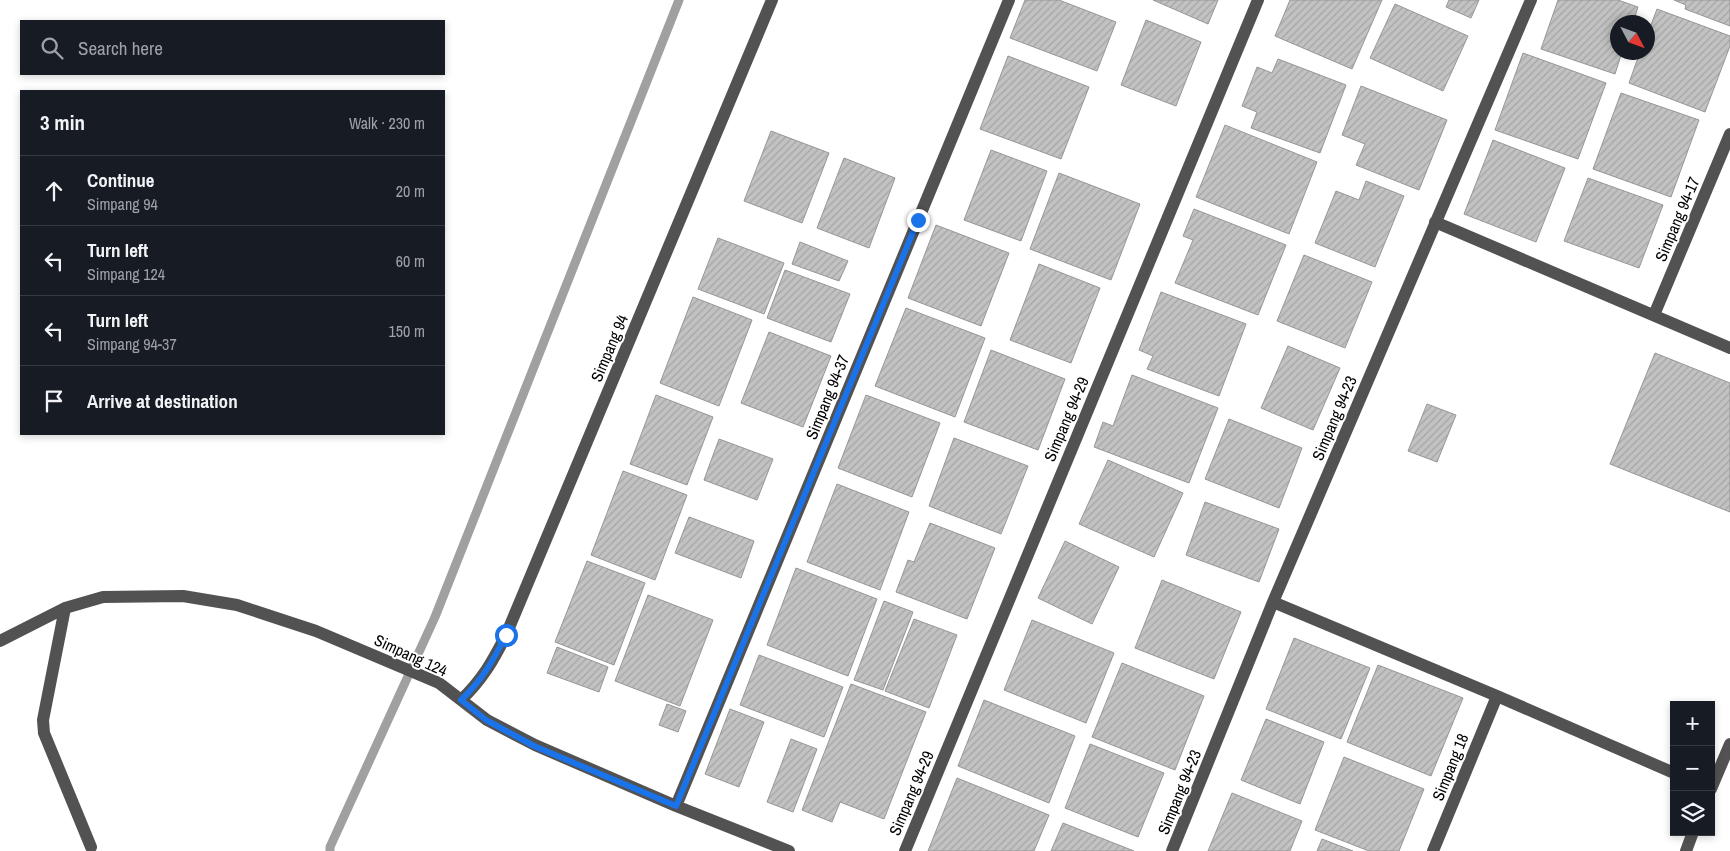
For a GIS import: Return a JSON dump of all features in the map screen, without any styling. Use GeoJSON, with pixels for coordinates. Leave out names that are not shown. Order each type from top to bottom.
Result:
{"type":"FeatureCollection","features":[{"type":"Feature","properties":{"kind":"street","name":"Simpang 94"},"geometry":{"type":"LineString","coordinates":[[461,700],[476,686],[493,662],[506,635],[772,0]]}},
{"type":"Feature","properties":{"kind":"street","name":"Simpang 94-37"},"geometry":{"type":"LineString","coordinates":[[676,806],[1009,0]]}},
{"type":"Feature","properties":{"kind":"street","name":"Simpang 94-29"},"geometry":{"type":"LineString","coordinates":[[905,851],[1258,0]]}},
{"type":"Feature","properties":{"kind":"street","name":"Simpang 94-23"},"geometry":{"type":"LineString","coordinates":[[1172,851],[1273,602],[1530,0]]}},
{"type":"Feature","properties":{"kind":"street","name":"Simpang 94-17"},"geometry":{"type":"LineString","coordinates":[[1654,315],[1730,134]]}},
{"type":"Feature","properties":{"kind":"street"},"geometry":{"type":"LineString","coordinates":[[1435,222],[1730,348]]}},
{"type":"Feature","properties":{"kind":"street","name":"Simpang 124"},"geometry":{"type":"LineString","coordinates":[[0,641],[65,608],[103,597],[183,596],[237,605],[316,631],[439,682],[486,720],[534,746],[789,851]]}},
{"type":"Feature","properties":{"kind":"street"},"geometry":{"type":"LineString","coordinates":[[1273,602],[1670,771]]}},
{"type":"Feature","properties":{"kind":"street"},"geometry":{"type":"LineString","coordinates":[[65,608],[43,720],[44,733],[91,847]]}},
{"type":"Feature","properties":{"kind":"street","name":"Simpang 18"},"geometry":{"type":"LineString","coordinates":[[1433,851],[1497,696]]}},
{"type":"Feature","properties":{"kind":"street"},"geometry":{"type":"LineString","coordinates":[[1715,780],[1730,744]]}},
{"type":"Feature","properties":{"kind":"street"},"geometry":{"type":"LineString","coordinates":[[1686,851],[1692,836]]}},
{"type":"Feature","properties":{"kind":"building"},"geometry":{"type":"Polygon","coordinates":[[[1025,0],[1059,0],[1116,22],[1097,71],[1010,38],[1025,0]]]}},
{"type":"Feature","properties":{"kind":"building"},"geometry":{"type":"Polygon","coordinates":[[[1153,0],[1218,0],[1208,24],[1153,0]]]}},
{"type":"Feature","properties":{"kind":"building"},"geometry":{"type":"Polygon","coordinates":[[[1290,0],[1382,0],[1352,69],[1275,36],[1290,0]]]}},
{"type":"Feature","properties":{"kind":"building"},"geometry":{"type":"Polygon","coordinates":[[[1449,0],[1479,0],[1471,18],[1446,7],[1449,0]]]}},
{"type":"Feature","properties":{"kind":"building"},"geometry":{"type":"Polygon","coordinates":[[[1558,0],[1618,0],[1638,7],[1635,15],[1610,15],[1610,60],[1619,60],[1615,74],[1541,49],[1558,0]]]}},
{"type":"Feature","properties":{"kind":"building"},"geometry":{"type":"Polygon","coordinates":[[[1674,0],[1730,0],[1730,26],[1685,9],[1686,5],[1674,0]]]}},
{"type":"Feature","properties":{"kind":"building"},"geometry":{"type":"Polygon","coordinates":[[[1395,4],[1468,36],[1443,91],[1370,58],[1395,4]]]}},
{"type":"Feature","properties":{"kind":"building"},"geometry":{"type":"Polygon","coordinates":[[[1657,9],[1730,36],[1730,46],[1705,112],[1629,83],[1637,60],[1655,60],[1655,15],[1657,9]]]}},
{"type":"Feature","properties":{"kind":"building"},"geometry":{"type":"Polygon","coordinates":[[[1146,20],[1201,42],[1176,106],[1121,85],[1146,20]]]}},
{"type":"Feature","properties":{"kind":"building"},"geometry":{"type":"Polygon","coordinates":[[[1523,53],[1606,83],[1578,159],[1495,130],[1523,53]]]}},
{"type":"Feature","properties":{"kind":"building"},"geometry":{"type":"Polygon","coordinates":[[[1008,56],[1089,87],[1061,159],[980,129],[1008,56]]]}},
{"type":"Feature","properties":{"kind":"building"},"geometry":{"type":"Polygon","coordinates":[[[1278,59],[1346,85],[1320,153],[1251,128],[1257,112],[1242,106],[1257,67],[1272,73],[1278,59]]]}},
{"type":"Feature","properties":{"kind":"building"},"geometry":{"type":"Polygon","coordinates":[[[1361,86],[1447,120],[1419,190],[1356,165],[1365,144],[1342,135],[1361,86]]]}},
{"type":"Feature","properties":{"kind":"building"},"geometry":{"type":"Polygon","coordinates":[[[1621,93],[1699,120],[1671,197],[1593,169],[1621,93]]]}},
{"type":"Feature","properties":{"kind":"building"},"geometry":{"type":"Polygon","coordinates":[[[1225,125],[1317,162],[1289,234],[1196,197],[1225,125]]]}},
{"type":"Feature","properties":{"kind":"building"},"geometry":{"type":"Polygon","coordinates":[[[771,131],[829,153],[802,223],[744,201],[771,131]]]}},
{"type":"Feature","properties":{"kind":"building"},"geometry":{"type":"Polygon","coordinates":[[[1493,140],[1565,168],[1536,242],[1464,214],[1493,140]]]}},
{"type":"Feature","properties":{"kind":"building"},"geometry":{"type":"Polygon","coordinates":[[[991,150],[1047,171],[1021,241],[964,220],[991,150]]]}},
{"type":"Feature","properties":{"kind":"building"},"geometry":{"type":"Polygon","coordinates":[[[844,158],[895,178],[869,248],[817,228],[844,158]]]}},
{"type":"Feature","properties":{"kind":"building"},"geometry":{"type":"Polygon","coordinates":[[[1059,173],[1140,204],[1111,280],[1030,249],[1059,173]]]}},
{"type":"Feature","properties":{"kind":"building"},"geometry":{"type":"Polygon","coordinates":[[[1588,178],[1663,205],[1639,268],[1564,241],[1588,178]]]}},
{"type":"Feature","properties":{"kind":"building"},"geometry":{"type":"Polygon","coordinates":[[[1366,181],[1404,196],[1375,267],[1315,243],[1336,191],[1359,200],[1366,181]]]}},
{"type":"Feature","properties":{"kind":"building"},"geometry":{"type":"Polygon","coordinates":[[[1194,209],[1286,245],[1258,315],[1175,283],[1193,240],[1183,236],[1194,209]]]}},
{"type":"Feature","properties":{"kind":"building"},"geometry":{"type":"Polygon","coordinates":[[[936,225],[1009,253],[981,326],[908,298],[936,225]]]}},
{"type":"Feature","properties":{"kind":"building"},"geometry":{"type":"Polygon","coordinates":[[[718,238],[784,263],[764,314],[698,289],[718,238]]]}},
{"type":"Feature","properties":{"kind":"building"},"geometry":{"type":"Polygon","coordinates":[[[800,242],[848,261],[839,281],[792,264],[800,242]]]}},
{"type":"Feature","properties":{"kind":"building"},"geometry":{"type":"Polygon","coordinates":[[[1304,255],[1372,282],[1345,348],[1277,321],[1304,255]]]}},
{"type":"Feature","properties":{"kind":"building"},"geometry":{"type":"Polygon","coordinates":[[[1039,264],[1100,288],[1071,363],[1010,340],[1039,264]]]}},
{"type":"Feature","properties":{"kind":"building"},"geometry":{"type":"Polygon","coordinates":[[[785,270],[850,294],[831,342],[767,318],[785,270]]]}},
{"type":"Feature","properties":{"kind":"building"},"geometry":{"type":"Polygon","coordinates":[[[1161,292],[1246,324],[1219,396],[1147,369],[1153,356],[1139,350],[1161,292]]]}},
{"type":"Feature","properties":{"kind":"building"},"geometry":{"type":"Polygon","coordinates":[[[693,297],[752,320],[719,406],[660,383],[693,297]]]}},
{"type":"Feature","properties":{"kind":"building"},"geometry":{"type":"Polygon","coordinates":[[[906,308],[985,338],[955,417],[875,386],[906,308]]]}},
{"type":"Feature","properties":{"kind":"building"},"geometry":{"type":"Polygon","coordinates":[[[769,332],[831,356],[803,427],[741,403],[769,332]]]}},
{"type":"Feature","properties":{"kind":"building"},"geometry":{"type":"Polygon","coordinates":[[[1288,346],[1340,368],[1313,430],[1261,408],[1288,346]]]}},
{"type":"Feature","properties":{"kind":"building"},"geometry":{"type":"Polygon","coordinates":[[[991,350],[1065,379],[1038,450],[964,422],[991,350]]]}},
{"type":"Feature","properties":{"kind":"building"},"geometry":{"type":"Polygon","coordinates":[[[1655,353],[1730,383],[1730,512],[1610,464],[1655,353]]]}},
{"type":"Feature","properties":{"kind":"building"},"geometry":{"type":"Polygon","coordinates":[[[1132,375],[1218,408],[1189,483],[1094,447],[1103,422],[1113,426],[1132,375]]]}},
{"type":"Feature","properties":{"kind":"building"},"geometry":{"type":"Polygon","coordinates":[[[656,395],[713,417],[687,485],[630,464],[656,395]]]}},
{"type":"Feature","properties":{"kind":"building"},"geometry":{"type":"Polygon","coordinates":[[[866,395],[940,423],[912,497],[838,468],[866,395]]]}},
{"type":"Feature","properties":{"kind":"building"},"geometry":{"type":"Polygon","coordinates":[[[1427,404],[1456,415],[1437,462],[1408,451],[1427,404]]]}},
{"type":"Feature","properties":{"kind":"building"},"geometry":{"type":"Polygon","coordinates":[[[1229,419],[1302,448],[1279,508],[1205,479],[1229,419]]]}},
{"type":"Feature","properties":{"kind":"building"},"geometry":{"type":"Polygon","coordinates":[[[954,438],[1028,466],[1001,534],[929,506],[954,438]]]}},
{"type":"Feature","properties":{"kind":"building"},"geometry":{"type":"Polygon","coordinates":[[[719,439],[773,459],[757,500],[704,480],[719,439]]]}},
{"type":"Feature","properties":{"kind":"building"},"geometry":{"type":"Polygon","coordinates":[[[1108,460],[1183,493],[1154,557],[1079,524],[1108,460]]]}},
{"type":"Feature","properties":{"kind":"building"},"geometry":{"type":"Polygon","coordinates":[[[623,471],[687,495],[655,580],[591,555],[623,471]]]}},
{"type":"Feature","properties":{"kind":"building"},"geometry":{"type":"Polygon","coordinates":[[[837,484],[909,512],[880,590],[807,562],[837,484]]]}},
{"type":"Feature","properties":{"kind":"building"},"geometry":{"type":"Polygon","coordinates":[[[1205,502],[1279,529],[1259,582],[1186,555],[1205,502]]]}},
{"type":"Feature","properties":{"kind":"building"},"geometry":{"type":"Polygon","coordinates":[[[689,517],[754,541],[741,578],[675,553],[689,517]]]}},
{"type":"Feature","properties":{"kind":"building"},"geometry":{"type":"Polygon","coordinates":[[[930,523],[995,548],[967,619],[896,592],[908,560],[914,562],[930,523]]]}},
{"type":"Feature","properties":{"kind":"building"},"geometry":{"type":"Polygon","coordinates":[[[1065,541],[1119,567],[1092,624],[1038,598],[1065,541]]]}},
{"type":"Feature","properties":{"kind":"building"},"geometry":{"type":"Polygon","coordinates":[[[587,561],[645,583],[614,665],[555,642],[587,561]]]}},
{"type":"Feature","properties":{"kind":"building"},"geometry":{"type":"Polygon","coordinates":[[[796,568],[877,599],[848,676],[767,645],[796,568]]]}},
{"type":"Feature","properties":{"kind":"building"},"geometry":{"type":"Polygon","coordinates":[[[1162,580],[1241,612],[1214,679],[1135,648],[1162,580]]]}},
{"type":"Feature","properties":{"kind":"building"},"geometry":{"type":"Polygon","coordinates":[[[648,595],[713,620],[680,706],[615,681],[648,595]]]}},
{"type":"Feature","properties":{"kind":"building"},"geometry":{"type":"Polygon","coordinates":[[[884,601],[913,612],[883,690],[854,680],[884,601]]]}},
{"type":"Feature","properties":{"kind":"building"},"geometry":{"type":"Polygon","coordinates":[[[914,619],[957,635],[929,708],[885,691],[914,619]]]}},
{"type":"Feature","properties":{"kind":"building"},"geometry":{"type":"Polygon","coordinates":[[[1032,620],[1114,653],[1086,723],[1004,690],[1032,620]]]}},
{"type":"Feature","properties":{"kind":"building"},"geometry":{"type":"Polygon","coordinates":[[[1294,638],[1370,668],[1341,739],[1266,709],[1294,638]]]}},
{"type":"Feature","properties":{"kind":"building"},"geometry":{"type":"Polygon","coordinates":[[[557,647],[608,667],[599,692],[547,673],[557,647]]]}},
{"type":"Feature","properties":{"kind":"building"},"geometry":{"type":"Polygon","coordinates":[[[759,655],[843,687],[824,737],[740,705],[759,655]]]}},
{"type":"Feature","properties":{"kind":"building"},"geometry":{"type":"Polygon","coordinates":[[[1122,663],[1204,696],[1175,770],[1092,737],[1122,663]]]}},
{"type":"Feature","properties":{"kind":"building"},"geometry":{"type":"Polygon","coordinates":[[[1378,665],[1463,698],[1431,776],[1347,742],[1378,665]]]}},
{"type":"Feature","properties":{"kind":"building"},"geometry":{"type":"Polygon","coordinates":[[[851,684],[926,712],[884,819],[840,802],[832,822],[802,810],[851,684]]]}},
{"type":"Feature","properties":{"kind":"building"},"geometry":{"type":"Polygon","coordinates":[[[984,700],[1075,736],[1049,803],[958,766],[984,700]]]}},
{"type":"Feature","properties":{"kind":"building"},"geometry":{"type":"Polygon","coordinates":[[[667,704],[686,711],[678,732],[659,725],[667,704]]]}},
{"type":"Feature","properties":{"kind":"building"},"geometry":{"type":"Polygon","coordinates":[[[730,709],[764,722],[739,787],[705,774],[730,709]]]}},
{"type":"Feature","properties":{"kind":"building"},"geometry":{"type":"Polygon","coordinates":[[[1266,719],[1324,742],[1300,804],[1241,780],[1266,719]]]}},
{"type":"Feature","properties":{"kind":"building"},"geometry":{"type":"Polygon","coordinates":[[[791,739],[817,749],[793,812],[767,802],[791,739]]]}},
{"type":"Feature","properties":{"kind":"building"},"geometry":{"type":"Polygon","coordinates":[[[1090,744],[1164,773],[1138,837],[1065,808],[1090,744]]]}},
{"type":"Feature","properties":{"kind":"building"},"geometry":{"type":"Polygon","coordinates":[[[1344,757],[1424,789],[1399,851],[1369,851],[1315,830],[1344,757]]]}},
{"type":"Feature","properties":{"kind":"building"},"geometry":{"type":"Polygon","coordinates":[[[957,778],[1049,815],[1034,851],[928,851],[957,778]]]}},
{"type":"Feature","properties":{"kind":"building"},"geometry":{"type":"Polygon","coordinates":[[[1232,793],[1302,821],[1290,851],[1208,851],[1232,793]]]}},
{"type":"Feature","properties":{"kind":"building"},"geometry":{"type":"Polygon","coordinates":[[[1063,823],[1134,851],[1051,851],[1063,823]]]}},
{"type":"Feature","properties":{"kind":"building"},"geometry":{"type":"Polygon","coordinates":[[[1322,839],[1353,851],[1317,851],[1322,839]]]}},
{"type":"Feature","properties":{"kind":"waterway"},"geometry":{"type":"LineString","coordinates":[[330,851],[330,847],[435,617],[679,0]]}},
{"type":"Feature","properties":{"kind":"route"},"geometry":{"type":"LineString","coordinates":[[506,635],[493,662],[476,686],[461,700],[486,720],[534,746],[676,806],[918,220]]}}]}
